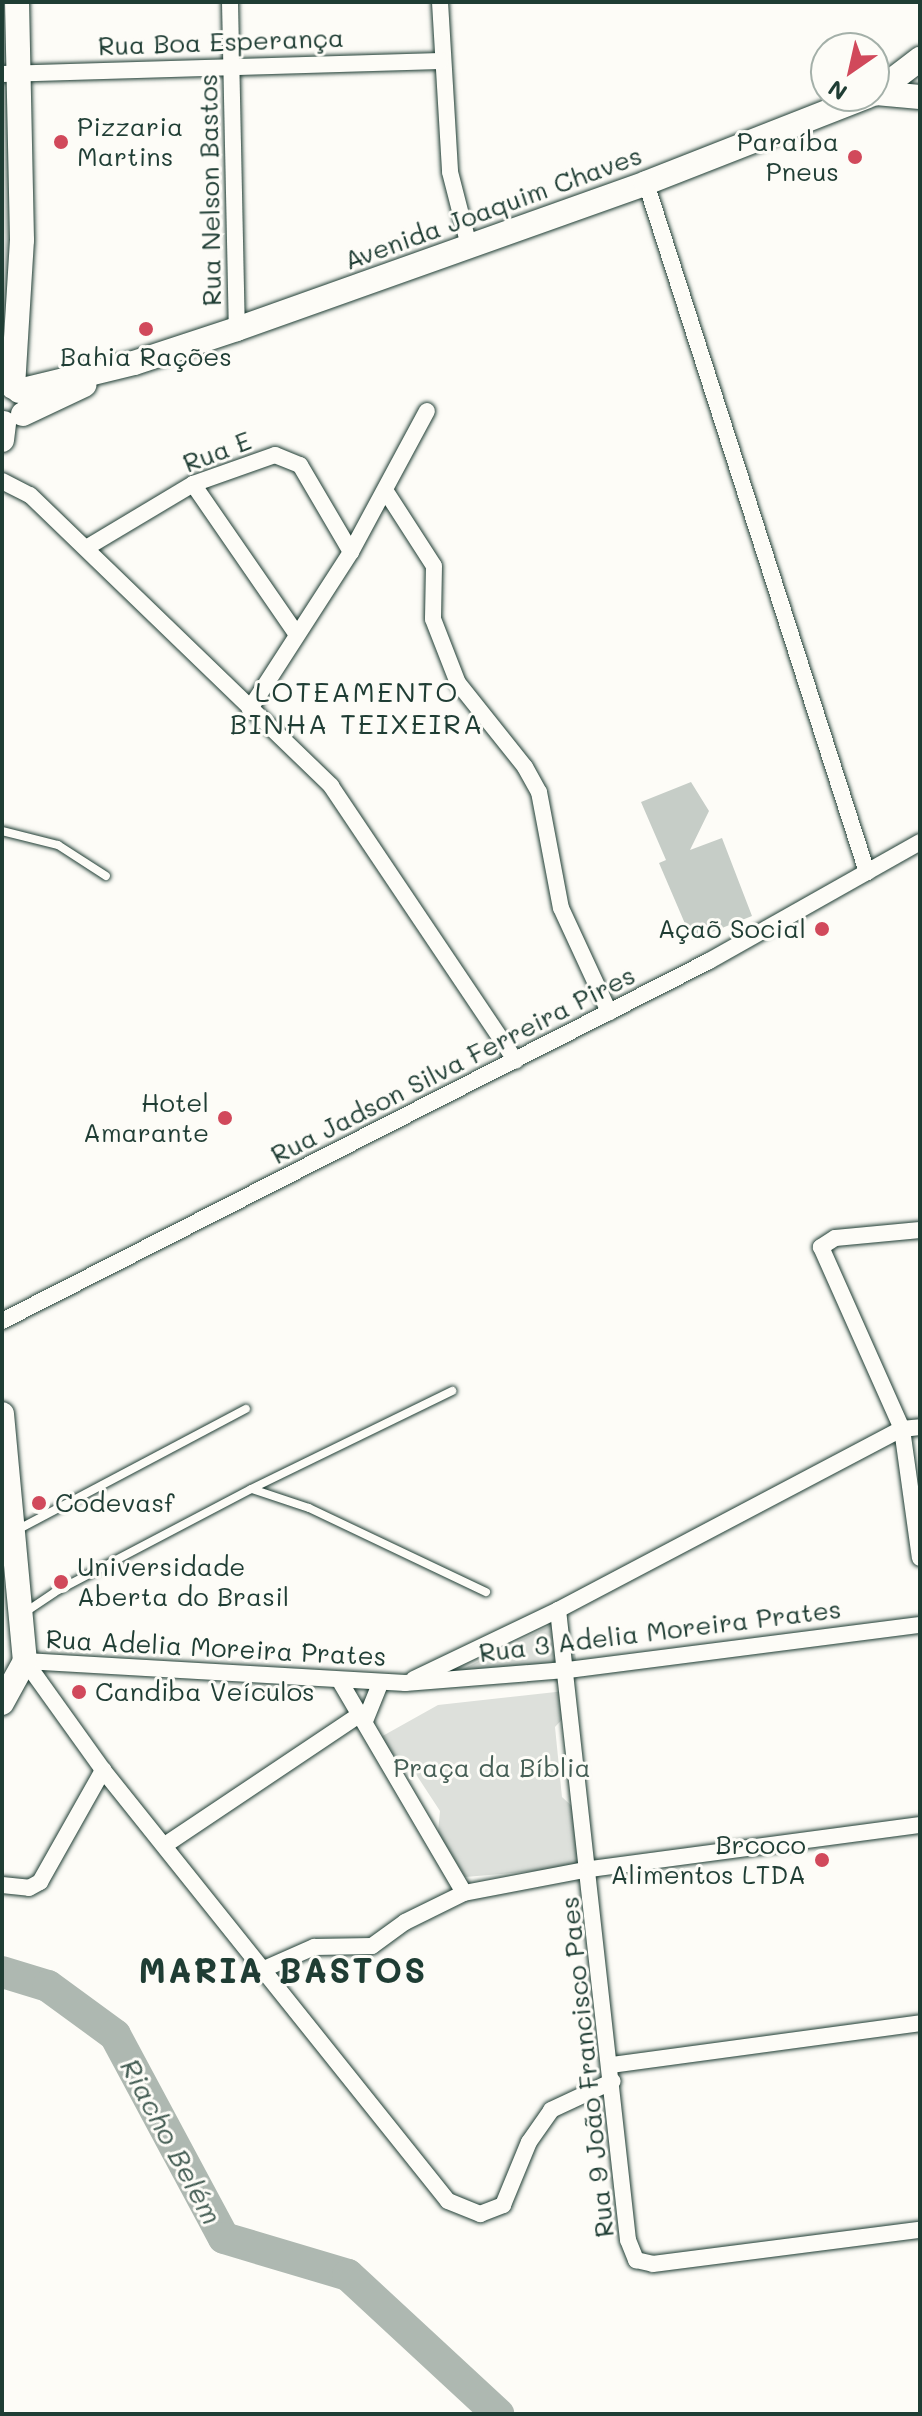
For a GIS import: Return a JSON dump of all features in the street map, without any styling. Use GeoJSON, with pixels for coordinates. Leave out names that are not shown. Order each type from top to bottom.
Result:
{"type":"FeatureCollection","features":[{"type":"Feature","properties":{"kind":"main road"},"geometry":{"type":"LineString","coordinates":[[9,409],[22,240],[11,74],[17,2]]}},
{"type":"Feature","properties":{"kind":"main road","name":"Avenida Joaquim Chaves"},"geometry":{"type":"LineString","coordinates":[[890,81],[920,59]]}},
{"type":"Feature","properties":{"kind":"main road","name":"Avenida Joaquim Chaves"},"geometry":{"type":"LineString","coordinates":[[890,95],[920,97]]}},
{"type":"Feature","properties":{"kind":"main road","name":"Avenida Joaquim Chaves"},"geometry":{"type":"LineString","coordinates":[[9,409],[646,183],[827,112]]}},
{"type":"Feature","properties":{"kind":"main road"},"geometry":{"type":"LineString","coordinates":[[2,1414],[24,1614],[25,1661],[2,1703]]}},
{"type":"Feature","properties":{"kind":"street","name":"Rua Nelson Bastos"},"geometry":{"type":"LineString","coordinates":[[230,2],[237,329]]}},
{"type":"Feature","properties":{"kind":"street"},"geometry":{"type":"LineString","coordinates":[[440,2],[441,61],[450,172],[469,246]]}},
{"type":"Feature","properties":{"kind":"street","name":"Rua Boa Esperança"},"geometry":{"type":"LineString","coordinates":[[11,74],[441,61]]}},
{"type":"Feature","properties":{"kind":"street"},"geometry":{"type":"LineString","coordinates":[[646,183],[867,872]]}},
{"type":"Feature","properties":{"kind":"street"},"geometry":{"type":"LineString","coordinates":[[250,709],[338,574],[427,411]]}},
{"type":"Feature","properties":{"kind":"street","name":"Rua E"},"geometry":{"type":"LineString","coordinates":[[86,548],[193,484],[275,455],[287,457],[311,478],[351,552]]}},
{"type":"Feature","properties":{"kind":"street"},"geometry":{"type":"LineString","coordinates":[[2,481],[30,495],[350,810],[516,1061]]}},
{"type":"Feature","properties":{"kind":"street"},"geometry":{"type":"LineString","coordinates":[[193,484],[233,549],[297,635]]}},
{"type":"Feature","properties":{"kind":"street"},"geometry":{"type":"LineString","coordinates":[[385,490],[434,566],[433,619],[458,683],[525,767],[539,792],[561,908],[609,1012]]}},
{"type":"Feature","properties":{"kind":"street","name":"Rua Jadson Silva Ferreira Pires"},"geometry":{"type":"LineString","coordinates":[[2,1321],[516,1061],[920,842]]}},
{"type":"Feature","properties":{"kind":"street"},"geometry":{"type":"LineString","coordinates":[[920,1230],[827,1240],[821,1250],[902,1429],[920,1558]]}},
{"type":"Feature","properties":{"kind":"street"},"geometry":{"type":"LineString","coordinates":[[405,1683],[558,1610],[902,1429],[920,1427]]}},
{"type":"Feature","properties":{"kind":"street","name":"Rua 9 João Francisco Paes"},"geometry":{"type":"LineString","coordinates":[[558,1610],[568,1670],[628,2240],[636,2260],[653,2264],[920,2230]]}},
{"type":"Feature","properties":{"kind":"street","name":"Rua 3 Adelia Moreira Prates"},"geometry":{"type":"LineString","coordinates":[[405,1683],[568,1670],[920,1625]]}},
{"type":"Feature","properties":{"kind":"street"},"geometry":{"type":"LineString","coordinates":[[25,1661],[103,1770],[435,2188],[472,2213],[503,2205],[534,2134],[551,2110],[612,2073],[920,2023]]}},
{"type":"Feature","properties":{"kind":"street","name":"Rua Adelia Moreira Prates"},"geometry":{"type":"LineString","coordinates":[[25,1661],[341,1683],[405,1683]]}},
{"type":"Feature","properties":{"kind":"street"},"geometry":{"type":"LineString","coordinates":[[341,1683],[464,1893]]}},
{"type":"Feature","properties":{"kind":"street"},"geometry":{"type":"LineString","coordinates":[[165,1845],[363,1717],[380,1684]]}},
{"type":"Feature","properties":{"kind":"street"},"geometry":{"type":"LineString","coordinates":[[2,1885],[29,1888],[40,1882],[103,1770]]}},
{"type":"Feature","properties":{"kind":"street"},"geometry":{"type":"LineString","coordinates":[[264,1969],[314,1947],[372,1946],[405,1922],[464,1893],[590,1869],[920,1825]]}},
{"type":"Feature","properties":{"kind":"lane"},"geometry":{"type":"LineString","coordinates":[[2,831],[58,845],[106,876]]}},
{"type":"Feature","properties":{"kind":"lane"},"geometry":{"type":"LineString","coordinates":[[24,1614],[55,1592],[251,1489],[452,1391]]}},
{"type":"Feature","properties":{"kind":"lane"},"geometry":{"type":"LineString","coordinates":[[16,1531],[246,1409]]}},
{"type":"Feature","properties":{"kind":"lane"},"geometry":{"type":"LineString","coordinates":[[251,1489],[309,1508],[486,1592]]}},
{"type":"Feature","properties":{"kind":"green space"},"geometry":{"type":"Polygon","coordinates":[[[2,2],[9,2],[11,291],[2,331],[2,2]]]}},
{"type":"Feature","properties":{"kind":"green space"},"geometry":{"type":"Polygon","coordinates":[[[567,1617],[577,1663],[429,1686],[567,1617]]]}},
{"type":"Feature","properties":{"kind":"green space","name":"Praça da Bíblia"},"geometry":{"type":"Polygon","coordinates":[[[565,1691],[567,1714],[555,1727],[562,1797],[576,1810],[582,1867],[465,1877],[438,1832],[440,1811],[404,1756],[388,1754],[379,1738],[438,1705],[565,1691]]]}},
{"type":"Feature","properties":{"kind":"building"},"geometry":{"type":"Polygon","coordinates":[[[691,782],[709,811],[690,850],[722,838],[752,916],[692,940],[659,863],[666,860],[641,802],[691,782]]]}},
{"type":"Feature","properties":{"kind":"waterway","name":"Riacho Belém"},"geometry":{"type":"LineString","coordinates":[[2,1972],[48,1986],[115,2035],[224,2238],[348,2275],[498,2414]]}},
{"type":"Feature","properties":{"kind":"place","name":"Pizzaria Martins"},"geometry":{"type":"Point","coordinates":[61,142]}},
{"type":"Feature","properties":{"kind":"place","name":"Paraíba Pneus"},"geometry":{"type":"Point","coordinates":[855,157]}},
{"type":"Feature","properties":{"kind":"place","name":"Bahia Rações"},"geometry":{"type":"Point","coordinates":[146,329]}},
{"type":"Feature","properties":{"kind":"place","name":"Açaõ Social"},"geometry":{"type":"Point","coordinates":[822,929]}},
{"type":"Feature","properties":{"kind":"place","name":"Hotel Amarante"},"geometry":{"type":"Point","coordinates":[225,1118]}},
{"type":"Feature","properties":{"kind":"place","name":"Codevasf"},"geometry":{"type":"Point","coordinates":[39,1503]}},
{"type":"Feature","properties":{"kind":"place","name":"Universidade Aberta do Brasil"},"geometry":{"type":"Point","coordinates":[61,1582]}},
{"type":"Feature","properties":{"kind":"place","name":"Candiba Veículos"},"geometry":{"type":"Point","coordinates":[79,1692]}},
{"type":"Feature","properties":{"kind":"place","name":"Brcoco Alimentos LTDA"},"geometry":{"type":"Point","coordinates":[822,1860]}},
{"type":"Feature","properties":{"kind":"district","name":"LOTEAMENTO BINHA TEIXEIRA"},"geometry":{"type":"Point","coordinates":[357,707]}},
{"type":"Feature","properties":{"kind":"district","name":"MARIA BASTOS"},"geometry":{"type":"Point","coordinates":[283,1970]}}]}
